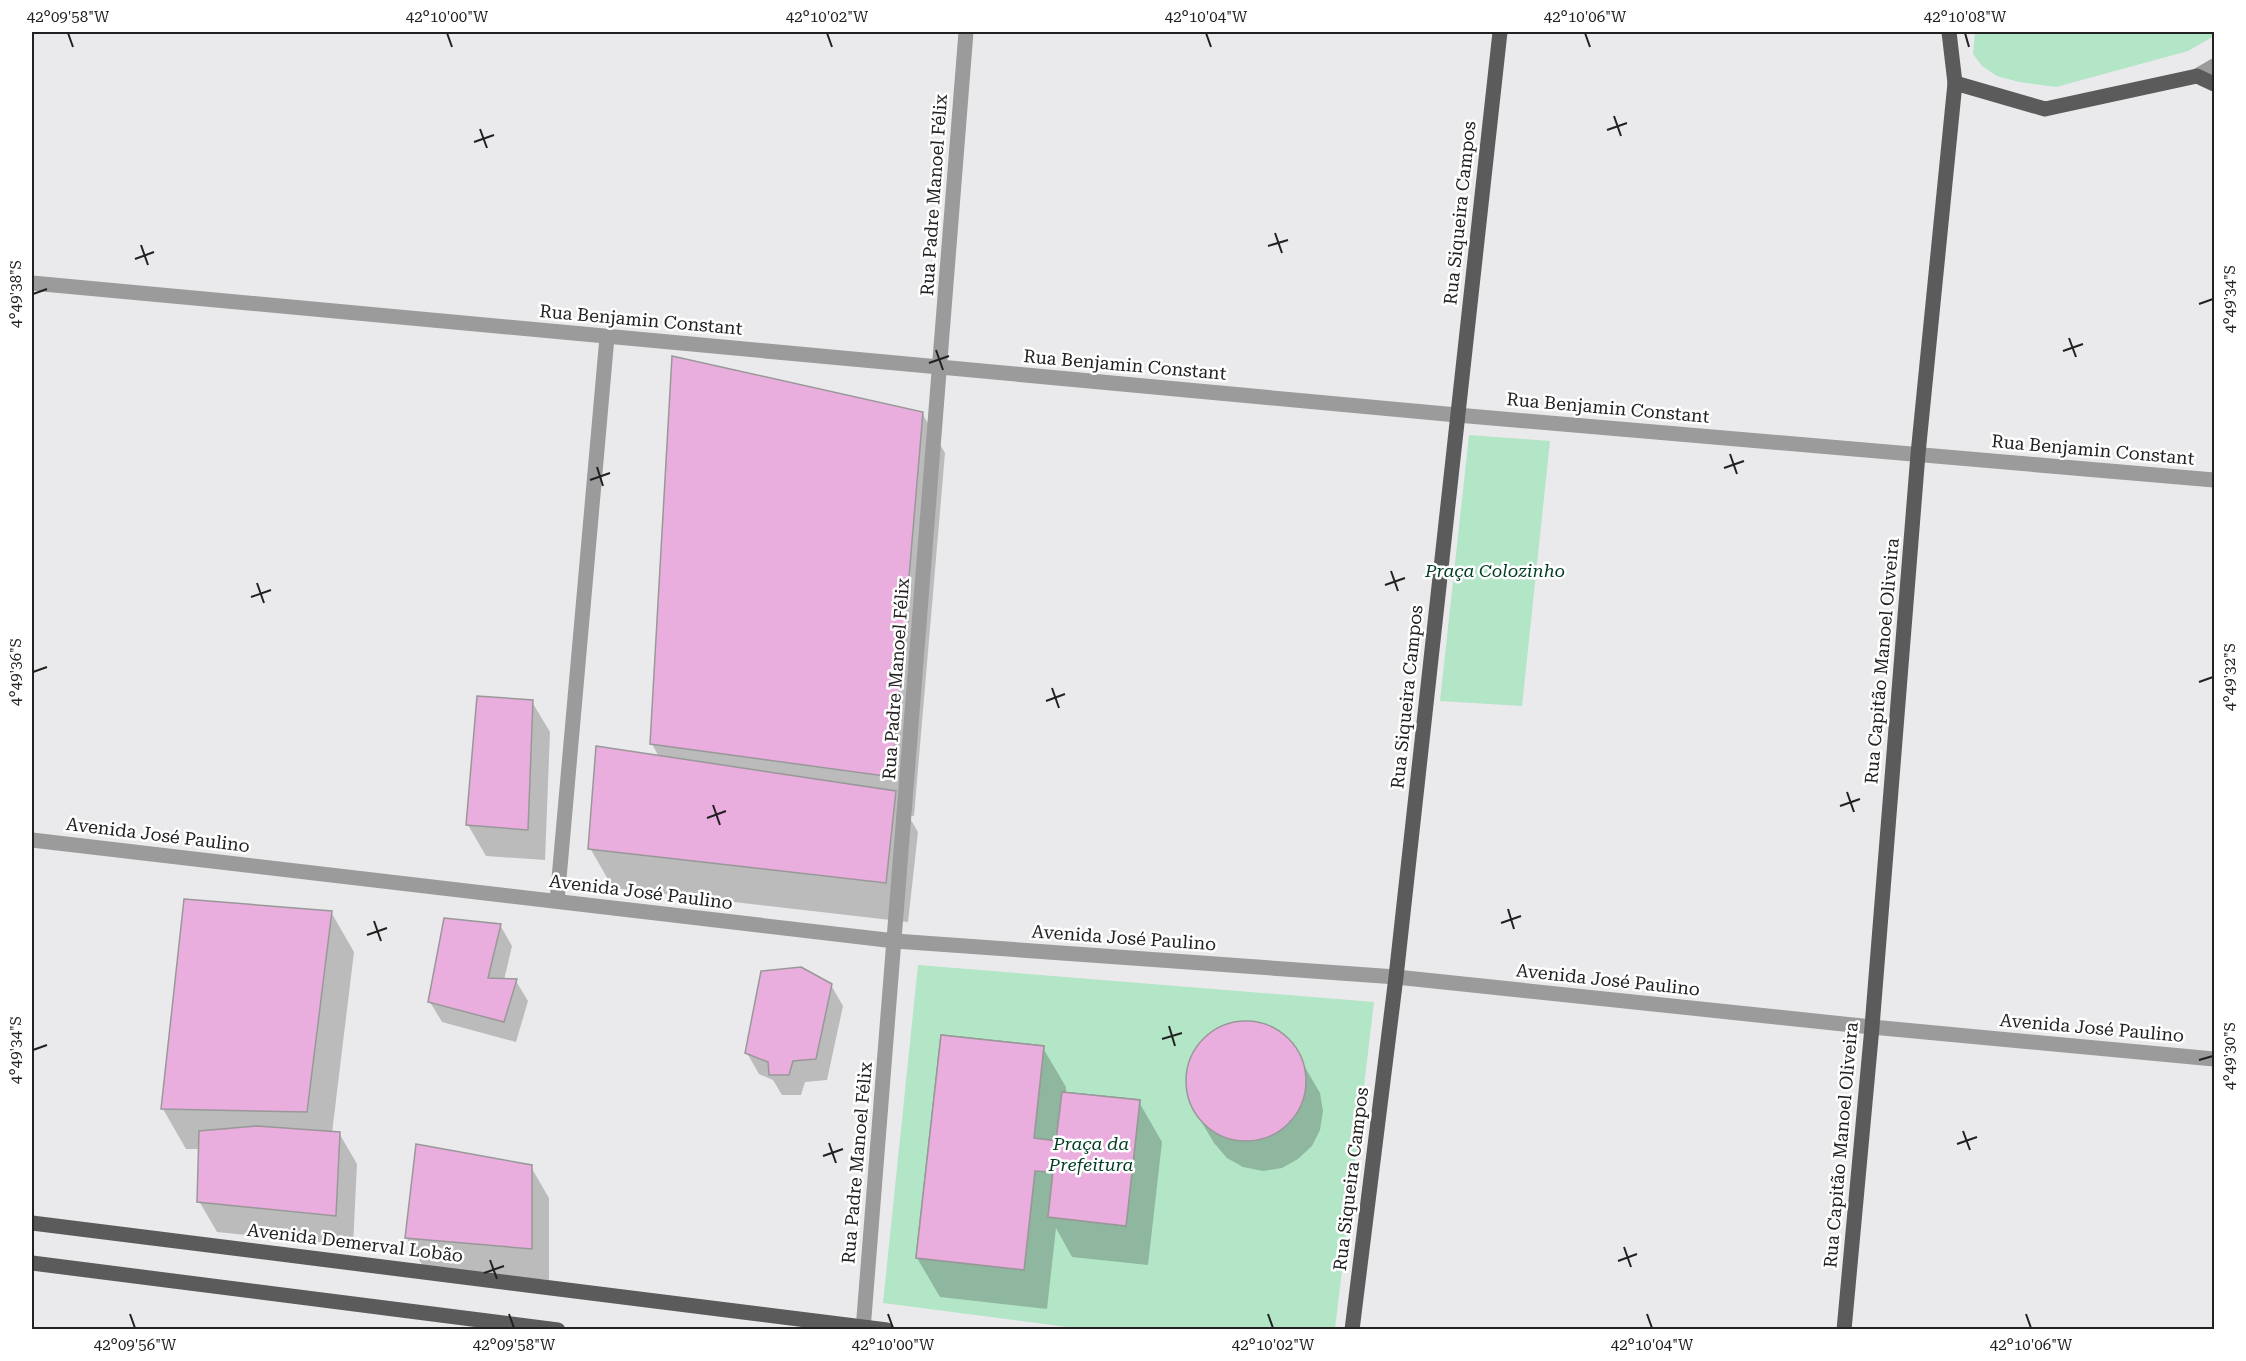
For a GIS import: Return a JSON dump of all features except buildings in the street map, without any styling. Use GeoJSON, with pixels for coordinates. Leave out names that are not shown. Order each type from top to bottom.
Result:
{"type":"FeatureCollection","features":[{"type":"Feature","properties":{"kind":"main road","name":"Rua Siqueira Campos"},"geometry":{"type":"LineString","coordinates":[[1352,1329],[1396,977],[1500,32]]}},
{"type":"Feature","properties":{"kind":"main road","name":"Rua Capitão Manoel Oliveira"},"geometry":{"type":"LineString","coordinates":[[1844,1329],[1872,1027],[1918,454],[1954,83],[1949,32]]}},
{"type":"Feature","properties":{"kind":"main road"},"geometry":{"type":"LineString","coordinates":[[1954,83],[2045,109],[2196,76],[2214,84]]}},
{"type":"Feature","properties":{"kind":"main road","name":"Avenida Demerval Lobão"},"geometry":{"type":"LineString","coordinates":[[32,1223],[863,1328],[887,1329]]}},
{"type":"Feature","properties":{"kind":"main road"},"geometry":{"type":"LineString","coordinates":[[32,1263],[558,1329]]}},
{"type":"Feature","properties":{"kind":"street","name":"Rua Padre Manoel Félix"},"geometry":{"type":"LineString","coordinates":[[863,1328],[966,32]]}},
{"type":"Feature","properties":{"kind":"street"},"geometry":{"type":"LineString","coordinates":[[2196,76],[2214,66]]}},
{"type":"Feature","properties":{"kind":"street","name":"Rua Benjamin Constant"},"geometry":{"type":"LineString","coordinates":[[32,283],[1457,415],[2214,480]]}},
{"type":"Feature","properties":{"kind":"street"},"geometry":{"type":"LineString","coordinates":[[557,902],[607,337]]}},
{"type":"Feature","properties":{"kind":"street","name":"Avenida José Paulino"},"geometry":{"type":"LineString","coordinates":[[32,840],[895,941],[1396,977],[1872,1027],[2214,1059]]}},
{"type":"Feature","properties":{"kind":"green space"},"geometry":{"type":"Polygon","coordinates":[[[1975,32],[2214,32],[2214,36],[2188,51],[2056,87],[2019,82],[1997,76],[1982,66],[1973,54],[1975,32]]]}},
{"type":"Feature","properties":{"kind":"green space","name":"Praça Colozinho"},"geometry":{"type":"Polygon","coordinates":[[[1469,435],[1550,441],[1522,706],[1440,701],[1469,435]]]}},
{"type":"Feature","properties":{"kind":"green space","name":"Praça da Prefeitura"},"geometry":{"type":"Polygon","coordinates":[[[918,965],[1374,1002],[1335,1329],[1090,1330],[883,1303],[918,965]]]}}]}
